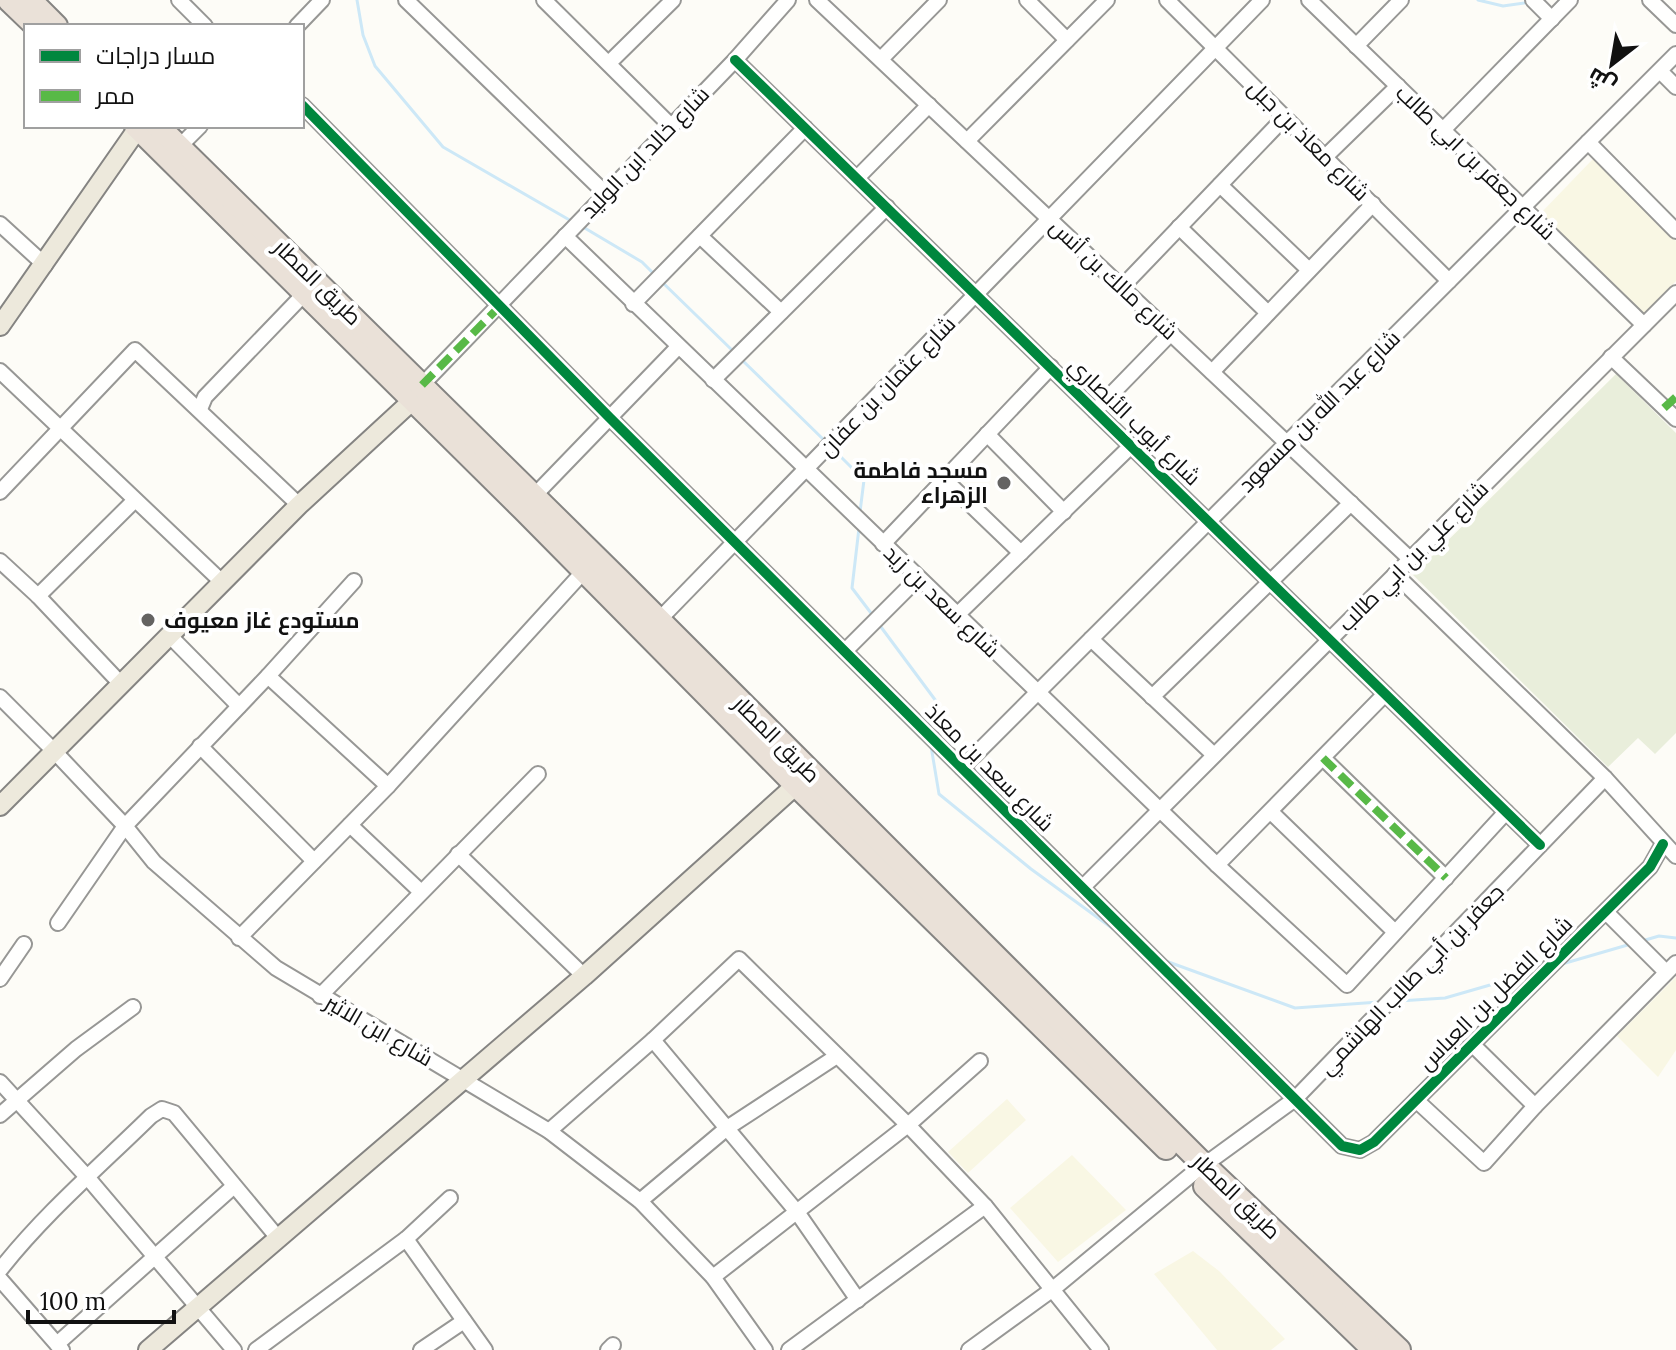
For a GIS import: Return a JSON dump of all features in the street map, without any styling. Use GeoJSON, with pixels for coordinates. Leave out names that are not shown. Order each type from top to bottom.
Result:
{"type":"FeatureCollection","features":[{"type":"Feature","properties":{"kind":"highway"},"geometry":{"type":"LineString","coordinates":[[9,0],[34,24]]}},
{"type":"Feature","properties":{"kind":"highway"},"geometry":{"type":"LineString","coordinates":[[30,0],[54,24]]}},
{"type":"Feature","properties":{"kind":"highway","name":"طريق المطار"},"geometry":{"type":"LineString","coordinates":[[155,134],[305,293],[534,496],[796,785],[1198,1170],[1399,1350]]}},
{"type":"Feature","properties":{"kind":"highway","name":"طريق المطار"},"geometry":{"type":"LineString","coordinates":[[155,134],[419,393],[584,571],[652,627],[1198,1170],[1374,1350]]}},
{"type":"Feature","properties":{"kind":"main road"},"geometry":{"type":"LineString","coordinates":[[0,326],[45,265],[155,134]]}},
{"type":"Feature","properties":{"kind":"main road"},"geometry":{"type":"LineString","coordinates":[[0,806],[299,505],[419,393]]}},
{"type":"Feature","properties":{"kind":"main road"},"geometry":{"type":"LineString","coordinates":[[148,1350],[584,976],[796,785]]}},
{"type":"Feature","properties":{"kind":"street"},"geometry":{"type":"LineString","coordinates":[[179,0],[203,24]]}},
{"type":"Feature","properties":{"kind":"street"},"geometry":{"type":"LineString","coordinates":[[299,24],[322,0]]}},
{"type":"Feature","properties":{"kind":"street"},"geometry":{"type":"LineString","coordinates":[[406,0],[605,193]]}},
{"type":"Feature","properties":{"kind":"street"},"geometry":{"type":"LineString","coordinates":[[544,0],[670,125]]}},
{"type":"Feature","properties":{"kind":"street"},"geometry":{"type":"LineString","coordinates":[[609,63],[673,0]]}},
{"type":"Feature","properties":{"kind":"street","name":"شارع خالد ابن الوليد"},"geometry":{"type":"LineString","coordinates":[[419,393],[605,193],[735,60],[788,0]]}},
{"type":"Feature","properties":{"kind":"street","name":"شارع مالك بن أنس"},"geometry":{"type":"LineString","coordinates":[[817,0],[1410,559]]}},
{"type":"Feature","properties":{"kind":"street"},"geometry":{"type":"LineString","coordinates":[[881,59],[939,0]]}},
{"type":"Feature","properties":{"kind":"street"},"geometry":{"type":"LineString","coordinates":[[1027,0],[1067,40]]}},
{"type":"Feature","properties":{"kind":"street"},"geometry":{"type":"LineString","coordinates":[[967,141],[1107,0]]}},
{"type":"Feature","properties":{"kind":"street","name":"شارع معاذ بن جبل"},"geometry":{"type":"LineString","coordinates":[[1167,0],[1449,281]]}},
{"type":"Feature","properties":{"kind":"street","name":"شارع عثمان بن عفان"},"geometry":{"type":"LineString","coordinates":[[652,627],[1262,0]]}},
{"type":"Feature","properties":{"kind":"street","name":"شارع جعفر بن ابي طالب"},"geometry":{"type":"LineString","coordinates":[[1309,0],[1644,325]]}},
{"type":"Feature","properties":{"kind":"street"},"geometry":{"type":"LineString","coordinates":[[1356,46],[1401,0]]}},
{"type":"Feature","properties":{"kind":"street"},"geometry":{"type":"LineString","coordinates":[[1533,0],[1552,19]]}},
{"type":"Feature","properties":{"kind":"street"},"geometry":{"type":"LineString","coordinates":[[1443,130],[1570,0]]}},
{"type":"Feature","properties":{"kind":"street"},"geometry":{"type":"LineString","coordinates":[[1650,0],[1676,25]]}},
{"type":"Feature","properties":{"kind":"street","name":"شارع عبد الله بن مسعود"},"geometry":{"type":"LineString","coordinates":[[962,768],[1676,54]]}},
{"type":"Feature","properties":{"kind":"street","name":"شارع أيوب الأنصاري"},"geometry":{"type":"LineString","coordinates":[[735,60],[1540,845]]}},
{"type":"Feature","properties":{"kind":"street"},"geometry":{"type":"LineString","coordinates":[[1660,71],[1676,87]]}},
{"type":"Feature","properties":{"kind":"street"},"geometry":{"type":"LineString","coordinates":[[1325,157],[1398,86]]}},
{"type":"Feature","properties":{"kind":"street"},"geometry":{"type":"LineString","coordinates":[[857,178],[929,105]]}},
{"type":"Feature","properties":{"kind":"street","name":"شارع سعد بن معاذ"},"geometry":{"type":"LineString","coordinates":[[304,107],[610,418],[1342,1146]]}},
{"type":"Feature","properties":{"kind":"street"},"geometry":{"type":"LineString","coordinates":[[1122,287],[1285,117]]}},
{"type":"Feature","properties":{"kind":"street"},"geometry":{"type":"LineString","coordinates":[[155,134],[189,128]]}},
{"type":"Feature","properties":{"kind":"street"},"geometry":{"type":"LineString","coordinates":[[633,304],[805,128]]}},
{"type":"Feature","properties":{"kind":"street"},"geometry":{"type":"LineString","coordinates":[[1588,142],[1676,231]]}},
{"type":"Feature","properties":{"kind":"street"},"geometry":{"type":"LineString","coordinates":[[1220,185],[1309,270]]}},
{"type":"Feature","properties":{"kind":"street"},"geometry":{"type":"LineString","coordinates":[[1212,372],[1373,204]]}},
{"type":"Feature","properties":{"kind":"street"},"geometry":{"type":"LineString","coordinates":[[713,380],[887,207]]}},
{"type":"Feature","properties":{"kind":"street"},"geometry":{"type":"LineString","coordinates":[[0,224],[45,265]]}},
{"type":"Feature","properties":{"kind":"street"},"geometry":{"type":"LineString","coordinates":[[1179,227],[1268,313]]}},
{"type":"Feature","properties":{"kind":"street","name":"شارع سعد بن زيد"},"geometry":{"type":"LineString","coordinates":[[565,236],[1217,865],[1347,985],[1395,932]]}},
{"type":"Feature","properties":{"kind":"street"},"geometry":{"type":"LineString","coordinates":[[700,236],[781,312]]}},
{"type":"Feature","properties":{"kind":"street"},"geometry":{"type":"LineString","coordinates":[[200,409],[205,397],[305,293]]}},
{"type":"Feature","properties":{"kind":"street","name":"شارع علي بن ابي طالب"},"geometry":{"type":"LineString","coordinates":[[1083,887],[1676,293]]}},
{"type":"Feature","properties":{"kind":"street"},"geometry":{"type":"LineString","coordinates":[[1095,411],[1171,333]]}},
{"type":"Feature","properties":{"kind":"street"},"geometry":{"type":"LineString","coordinates":[[534,496],[678,347]]}},
{"type":"Feature","properties":{"kind":"street"},"geometry":{"type":"LineString","coordinates":[[0,492],[135,350],[299,505]]}},
{"type":"Feature","properties":{"kind":"street"},"geometry":{"type":"LineString","coordinates":[[1611,357],[1676,419]]}},
{"type":"Feature","properties":{"kind":"street"},"geometry":{"type":"LineString","coordinates":[[883,544],[1051,367]]}},
{"type":"Feature","properties":{"kind":"street"},"geometry":{"type":"LineString","coordinates":[[0,371],[222,582]]}},
{"type":"Feature","properties":{"kind":"street"},"geometry":{"type":"LineString","coordinates":[[1664,408],[1676,397]]}},
{"type":"Feature","properties":{"kind":"street"},"geometry":{"type":"LineString","coordinates":[[987,434],[1064,512]]}},
{"type":"Feature","properties":{"kind":"street"},"geometry":{"type":"LineString","coordinates":[[957,615],[1131,446]]}},
{"type":"Feature","properties":{"kind":"street"},"geometry":{"type":"LineString","coordinates":[[944,479],[1021,553]]}},
{"type":"Feature","properties":{"kind":"street"},"geometry":{"type":"LineString","coordinates":[[38,596],[134,501]]}},
{"type":"Feature","properties":{"kind":"street"},"geometry":{"type":"LineString","coordinates":[[1152,697],[1351,503]]}},
{"type":"Feature","properties":{"kind":"street"},"geometry":{"type":"LineString","coordinates":[[0,561],[38,596],[121,684]]}},
{"type":"Feature","properties":{"kind":"street"},"geometry":{"type":"LineString","coordinates":[[239,938],[388,786],[584,571]]}},
{"type":"Feature","properties":{"kind":"street"},"geometry":{"type":"LineString","coordinates":[[1395,574],[1605,778],[1676,856]]}},
{"type":"Feature","properties":{"kind":"street"},"geometry":{"type":"LineString","coordinates":[[845,651],[918,578]]}},
{"type":"Feature","properties":{"kind":"street"},"geometry":{"type":"LineString","coordinates":[[58,923],[125,826],[354,581]]}},
{"type":"Feature","properties":{"kind":"street"},"geometry":{"type":"LineString","coordinates":[[169,635],[239,706]]}},
{"type":"Feature","properties":{"kind":"street"},"geometry":{"type":"LineString","coordinates":[[1091,639],[1214,755]]}},
{"type":"Feature","properties":{"kind":"street"},"geometry":{"type":"LineString","coordinates":[[268,676],[388,786]]}},
{"type":"Feature","properties":{"kind":"street"},"geometry":{"type":"LineString","coordinates":[[1217,865],[1385,694]]}},
{"type":"Feature","properties":{"kind":"street","name":"شارع ابن الاثير"},"geometry":{"type":"LineString","coordinates":[[0,697],[125,826],[154,862],[276,968],[549,1131],[640,1201],[713,1277],[765,1350]]}},
{"type":"Feature","properties":{"kind":"street"},"geometry":{"type":"LineString","coordinates":[[200,746],[314,861]]}},
{"type":"Feature","properties":{"kind":"street"},"geometry":{"type":"LineString","coordinates":[[1323,758],[1446,878]]}},
{"type":"Feature","properties":{"kind":"street"},"geometry":{"type":"LineString","coordinates":[[320,996],[538,774]]}},
{"type":"Feature","properties":{"kind":"street","name":"جعفر بن أبي طالب الهاشمي"},"geometry":{"type":"LineString","coordinates":[[969,1350],[1053,1289],[1198,1170],[1295,1099],[1605,778]]}},
{"type":"Feature","properties":{"kind":"street"},"geometry":{"type":"LineString","coordinates":[[1271,812],[1395,932],[1506,812]]}},
{"type":"Feature","properties":{"kind":"street"},"geometry":{"type":"LineString","coordinates":[[350,825],[420,891]]}},
{"type":"Feature","properties":{"kind":"street","name":"شارع الفضل بن العباس"},"geometry":{"type":"LineString","coordinates":[[1342,1146],[1351,1150],[1367,1148],[1650,867],[1663,844]]}},
{"type":"Feature","properties":{"kind":"street"},"geometry":{"type":"LineString","coordinates":[[458,854],[584,976]]}},
{"type":"Feature","properties":{"kind":"street"},"geometry":{"type":"LineString","coordinates":[[1416,1100],[1484,1163],[1535,1106],[1671,968],[1606,912]]}},
{"type":"Feature","properties":{"kind":"street"},"geometry":{"type":"LineString","coordinates":[[0,979],[24,944]]}},
{"type":"Feature","properties":{"kind":"street"},"geometry":{"type":"LineString","coordinates":[[549,1131],[739,959],[908,1125],[985,1206],[1101,1350]]}},
{"type":"Feature","properties":{"kind":"street"},"geometry":{"type":"LineString","coordinates":[[0,1115],[76,1049],[133,1007]]}},
{"type":"Feature","properties":{"kind":"street"},"geometry":{"type":"LineString","coordinates":[[653,1040],[797,1212],[858,1300]]}},
{"type":"Feature","properties":{"kind":"street"},"geometry":{"type":"LineString","coordinates":[[1473,1045],[1535,1106]]}},
{"type":"Feature","properties":{"kind":"street"},"geometry":{"type":"LineString","coordinates":[[640,1201],[727,1128],[837,1056]]}},
{"type":"Feature","properties":{"kind":"street"},"geometry":{"type":"LineString","coordinates":[[713,1277],[908,1125],[980,1061]]}},
{"type":"Feature","properties":{"kind":"street"},"geometry":{"type":"LineString","coordinates":[[0,1082],[88,1178],[234,1350]]}},
{"type":"Feature","properties":{"kind":"street"},"geometry":{"type":"LineString","coordinates":[[0,1270],[32,1233],[151,1116],[162,1109],[174,1113],[278,1238]]}},
{"type":"Feature","properties":{"kind":"street"},"geometry":{"type":"LineString","coordinates":[[0,1279],[60,1347],[234,1186]]}},
{"type":"Feature","properties":{"kind":"street"},"geometry":{"type":"LineString","coordinates":[[256,1350],[406,1239],[450,1198]]}},
{"type":"Feature","properties":{"kind":"street"},"geometry":{"type":"LineString","coordinates":[[789,1350],[985,1206]]}},
{"type":"Feature","properties":{"kind":"street"},"geometry":{"type":"LineString","coordinates":[[406,1239],[485,1350]]}},
{"type":"Feature","properties":{"kind":"street"},"geometry":{"type":"LineString","coordinates":[[421,1350],[464,1321]]}},
{"type":"Feature","properties":{"kind":"shaded area"},"geometry":{"type":"Polygon","coordinates":[[[1593,159],[1676,241],[1676,281],[1644,314],[1541,213],[1593,159]]]}},
{"type":"Feature","properties":{"kind":"shaded area"},"geometry":{"type":"Polygon","coordinates":[[[1676,977],[1676,1050],[1658,1077],[1617,1036],[1676,977]]]}},
{"type":"Feature","properties":{"kind":"shaded area"},"geometry":{"type":"Polygon","coordinates":[[[1007,1099],[1026,1120],[968,1173],[948,1152],[1007,1099]]]}},
{"type":"Feature","properties":{"kind":"shaded area"},"geometry":{"type":"Polygon","coordinates":[[[1072,1155],[1126,1210],[1058,1262],[1010,1208],[1072,1155]]]}},
{"type":"Feature","properties":{"kind":"shaded area"},"geometry":{"type":"Polygon","coordinates":[[[1193,1251],[1219,1271],[1285,1339],[1271,1350],[1217,1350],[1154,1274],[1193,1251]]]}},
{"type":"Feature","properties":{"kind":"green space"},"geometry":{"type":"Polygon","coordinates":[[[1616,374],[1676,433],[1676,733],[1655,754],[1638,738],[1608,767],[1413,575],[1616,374]]]}},
{"type":"Feature","properties":{"kind":"waterway"},"geometry":{"type":"LineString","coordinates":[[357,0],[363,35],[375,66],[443,147],[573,222]]}},
{"type":"Feature","properties":{"kind":"waterway"},"geometry":{"type":"LineString","coordinates":[[1478,0],[1503,6],[1531,2]]}},
{"type":"Feature","properties":{"kind":"waterway"},"geometry":{"type":"LineString","coordinates":[[583,227],[642,262],[656,276]]}},
{"type":"Feature","properties":{"kind":"waterway"},"geometry":{"type":"LineString","coordinates":[[661,281],[733,351]]}},
{"type":"Feature","properties":{"kind":"waterway"},"geometry":{"type":"LineString","coordinates":[[742,360],[825,441]]}},
{"type":"Feature","properties":{"kind":"waterway"},"geometry":{"type":"LineString","coordinates":[[833,449],[864,480],[860,512]]}},
{"type":"Feature","properties":{"kind":"waterway"},"geometry":{"type":"LineString","coordinates":[[859,528],[852,588],[874,617]]}},
{"type":"Feature","properties":{"kind":"waterway"},"geometry":{"type":"LineString","coordinates":[[878,623],[936,701],[931,727]]}},
{"type":"Feature","properties":{"kind":"waterway"},"geometry":{"type":"LineString","coordinates":[[931,746],[939,794],[1031,869],[1116,931]]}},
{"type":"Feature","properties":{"kind":"waterway"},"geometry":{"type":"LineString","coordinates":[[1642,941],[1659,936],[1676,938]]}},
{"type":"Feature","properties":{"kind":"waterway"},"geometry":{"type":"LineString","coordinates":[[1562,964],[1631,944]]}},
{"type":"Feature","properties":{"kind":"waterway"},"geometry":{"type":"LineString","coordinates":[[1163,960],[1295,1008],[1379,1002]]}},
{"type":"Feature","properties":{"kind":"waterway"},"geometry":{"type":"LineString","coordinates":[[1399,1001],[1445,998],[1535,972]]}},
{"type":"Feature","properties":{"kind":"marked path"},"geometry":{"type":"LineString","coordinates":[[422,385],[501,305]]}},
{"type":"Feature","properties":{"kind":"marked path"},"geometry":{"type":"LineString","coordinates":[[1664,408],[1676,397]]}},
{"type":"Feature","properties":{"kind":"marked path"},"geometry":{"type":"LineString","coordinates":[[1323,758],[1446,878]]}},
{"type":"Feature","properties":{"kind":"cycle path"},"geometry":{"type":"LineString","coordinates":[[735,60],[1540,845]]}},
{"type":"Feature","properties":{"kind":"cycle path"},"geometry":{"type":"LineString","coordinates":[[304,107],[610,418],[1342,1146],[1360,1150],[1374,1142],[1650,867],[1663,844]]}},
{"type":"Feature","properties":{"kind":"place","name":"مسجد فاطمة الزهراء"},"geometry":{"type":"Point","coordinates":[1004,483]}},
{"type":"Feature","properties":{"kind":"place","name":"مستودع غاز معيوف"},"geometry":{"type":"Point","coordinates":[148,620]}}]}
